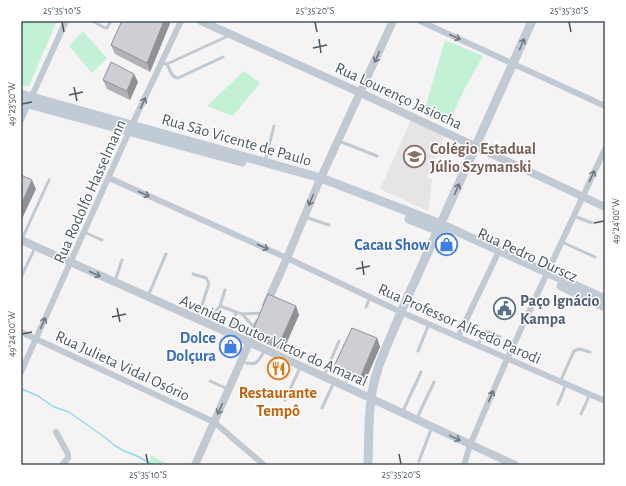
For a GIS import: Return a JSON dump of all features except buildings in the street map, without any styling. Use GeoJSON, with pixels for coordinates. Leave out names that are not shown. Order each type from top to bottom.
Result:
{"type":"FeatureCollection","features":[{"type":"Feature","properties":{"kind":"main road"},"geometry":{"type":"LineString","coordinates":[[368,465],[371,399],[375,379],[383,356],[401,312],[532,21]]}},
{"type":"Feature","properties":{"kind":"main road","name":"Rua São Vicente de Paulo"},"geometry":{"type":"LineString","coordinates":[[21,94],[27,101],[265,162],[320,181],[440,227]]}},
{"type":"Feature","properties":{"kind":"main road","name":"Rua São Vicente de Paulo"},"geometry":{"type":"LineString","coordinates":[[131,128],[320,181]]}},
{"type":"Feature","properties":{"kind":"main road","name":"Rua Pedro Durscz"},"geometry":{"type":"LineString","coordinates":[[440,227],[546,276],[605,307]]}},
{"type":"Feature","properties":{"kind":"main road","name":"Rua Pedro Durscz"},"geometry":{"type":"LineString","coordinates":[[546,276],[604,297]]}},
{"type":"Feature","properties":{"kind":"street"},"geometry":{"type":"LineString","coordinates":[[21,120],[27,101],[66,21]]}},
{"type":"Feature","properties":{"kind":"street","name":"Rua Rodolfo Hasselmann"},"geometry":{"type":"LineString","coordinates":[[21,372],[131,128],[164,64],[181,21]]}},
{"type":"Feature","properties":{"kind":"street","name":"Rua Lourenço Jasiocha"},"geometry":{"type":"LineString","coordinates":[[201,21],[361,93],[605,207]]}},
{"type":"Feature","properties":{"kind":"street"},"geometry":{"type":"LineString","coordinates":[[195,465],[320,181],[393,21]]}},
{"type":"Feature","properties":{"kind":"street"},"geometry":{"type":"LineString","coordinates":[[420,21],[605,106]]}},
{"type":"Feature","properties":{"kind":"street"},"geometry":{"type":"LineString","coordinates":[[464,465],[470,445],[507,359],[605,148]]}},
{"type":"Feature","properties":{"kind":"street","name":"Rua Professor Alfredo Parodi"},"geometry":{"type":"LineString","coordinates":[[109,178],[287,258],[401,312],[605,401]]}},
{"type":"Feature","properties":{"kind":"street","name":"Avenida Doutor Victor do Amaral"},"geometry":{"type":"LineString","coordinates":[[22,242],[249,342],[515,465]]}},
{"type":"Feature","properties":{"kind":"street"},"geometry":{"type":"LineString","coordinates":[[458,337],[498,253]]}},
{"type":"Feature","properties":{"kind":"street","name":"Rua Julieta Vidal Osório"},"geometry":{"type":"LineString","coordinates":[[21,332],[214,422],[264,465]]}},
{"type":"Feature","properties":{"kind":"street"},"geometry":{"type":"LineString","coordinates":[[56,432],[68,454],[68,458],[62,465]]}},
{"type":"Feature","properties":{"kind":"lane"},"geometry":{"type":"LineString","coordinates":[[92,21],[105,28],[107,28],[110,21]]}},
{"type":"Feature","properties":{"kind":"lane"},"geometry":{"type":"LineString","coordinates":[[222,57],[178,78],[172,76],[164,64],[231,34]]}},
{"type":"Feature","properties":{"kind":"lane"},"geometry":{"type":"LineString","coordinates":[[265,162],[274,126]]}},
{"type":"Feature","properties":{"kind":"lane"},"geometry":{"type":"LineString","coordinates":[[338,141],[377,156]]}},
{"type":"Feature","properties":{"kind":"lane"},"geometry":{"type":"LineString","coordinates":[[22,242],[49,180]]}},
{"type":"Feature","properties":{"kind":"lane"},"geometry":{"type":"LineString","coordinates":[[574,216],[592,223]]}},
{"type":"Feature","properties":{"kind":"lane"},"geometry":{"type":"LineString","coordinates":[[304,217],[330,225]]}},
{"type":"Feature","properties":{"kind":"lane"},"geometry":{"type":"LineString","coordinates":[[84,232],[102,240]]}},
{"type":"Feature","properties":{"kind":"lane"},"geometry":{"type":"LineString","coordinates":[[562,242],[595,257]]}},
{"type":"Feature","properties":{"kind":"lane"},"geometry":{"type":"LineString","coordinates":[[21,277],[36,247]]}},
{"type":"Feature","properties":{"kind":"lane"},"geometry":{"type":"LineString","coordinates":[[147,297],[166,254]]}},
{"type":"Feature","properties":{"kind":"lane"},"geometry":{"type":"LineString","coordinates":[[114,283],[122,260]]}},
{"type":"Feature","properties":{"kind":"lane"},"geometry":{"type":"LineString","coordinates":[[193,274],[206,278],[209,283],[201,321]]}},
{"type":"Feature","properties":{"kind":"lane"},"geometry":{"type":"LineString","coordinates":[[201,321],[220,306],[225,290]]}},
{"type":"Feature","properties":{"kind":"lane"},"geometry":{"type":"LineString","coordinates":[[366,307],[370,297]]}},
{"type":"Feature","properties":{"kind":"lane"},"geometry":{"type":"LineString","coordinates":[[220,306],[242,314],[262,313]]}},
{"type":"Feature","properties":{"kind":"lane"},"geometry":{"type":"LineString","coordinates":[[230,334],[236,312]]}},
{"type":"Feature","properties":{"kind":"lane"},"geometry":{"type":"LineString","coordinates":[[242,314],[255,328]]}},
{"type":"Feature","properties":{"kind":"lane"},"geometry":{"type":"LineString","coordinates":[[418,351],[429,324]]}},
{"type":"Feature","properties":{"kind":"lane"},"geometry":{"type":"LineString","coordinates":[[478,346],[484,332],[500,337]]}},
{"type":"Feature","properties":{"kind":"lane"},"geometry":{"type":"LineString","coordinates":[[324,377],[339,341]]}},
{"type":"Feature","properties":{"kind":"lane"},"geometry":{"type":"LineString","coordinates":[[558,404],[563,383],[574,351],[579,349],[590,352]]}},
{"type":"Feature","properties":{"kind":"lane"},"geometry":{"type":"LineString","coordinates":[[240,362],[251,364],[256,363],[265,350]]}},
{"type":"Feature","properties":{"kind":"lane"},"geometry":{"type":"LineString","coordinates":[[285,400],[301,366]]}},
{"type":"Feature","properties":{"kind":"lane"},"geometry":{"type":"LineString","coordinates":[[402,413],[421,372]]}},
{"type":"Feature","properties":{"kind":"lane"},"geometry":{"type":"LineString","coordinates":[[210,381],[228,389]]}},
{"type":"Feature","properties":{"kind":"lane"},"geometry":{"type":"LineString","coordinates":[[322,408],[334,382]]}},
{"type":"Feature","properties":{"kind":"lane"},"geometry":{"type":"LineString","coordinates":[[416,420],[434,382]]}},
{"type":"Feature","properties":{"kind":"lane"},"geometry":{"type":"LineString","coordinates":[[581,414],[590,394]]}},
{"type":"Feature","properties":{"kind":"lane"},"geometry":{"type":"LineString","coordinates":[[419,461],[432,427]]}},
{"type":"Feature","properties":{"kind":"shaded area","name":"Colégio Estadual Júlio Szymanski"},"geometry":{"type":"Polygon","coordinates":[[[411,120],[445,136],[427,177],[432,180],[428,211],[380,189],[411,120]]]}},
{"type":"Feature","properties":{"kind":"green space"},"geometry":{"type":"Polygon","coordinates":[[[21,21],[57,21],[29,86],[21,86],[21,21]]]}},
{"type":"Feature","properties":{"kind":"green space"},"geometry":{"type":"Polygon","coordinates":[[[83,31],[107,58],[92,73],[69,46],[83,31]]]}},
{"type":"Feature","properties":{"kind":"green space"},"geometry":{"type":"Polygon","coordinates":[[[445,40],[483,56],[463,92],[448,125],[423,115],[445,40]]]}},
{"type":"Feature","properties":{"kind":"green space"},"geometry":{"type":"Polygon","coordinates":[[[244,71],[260,83],[233,116],[207,106],[244,71]]]}},
{"type":"Feature","properties":{"kind":"green space"},"geometry":{"type":"Polygon","coordinates":[[[151,455],[168,465],[148,465],[151,455]]]}},
{"type":"Feature","properties":{"kind":"waterway"},"geometry":{"type":"LineString","coordinates":[[22,389],[38,396],[54,407],[69,412],[114,445],[153,465]]}},
{"type":"Feature","properties":{"kind":"place","name":"Colégio Estadual Júlio Szymanski"},"geometry":{"type":"Point","coordinates":[415,157]}},
{"type":"Feature","properties":{"kind":"place","name":"Cacau Show"},"geometry":{"type":"Point","coordinates":[446,244]}},
{"type":"Feature","properties":{"kind":"place","name":"Paço Ignácio Kampa"},"geometry":{"type":"Point","coordinates":[504,309]}},
{"type":"Feature","properties":{"kind":"place","name":"Dolce Dolçura"},"geometry":{"type":"Point","coordinates":[231,346]}},
{"type":"Feature","properties":{"kind":"place","name":"Restaurante Tempô"},"geometry":{"type":"Point","coordinates":[278,368]}}]}
